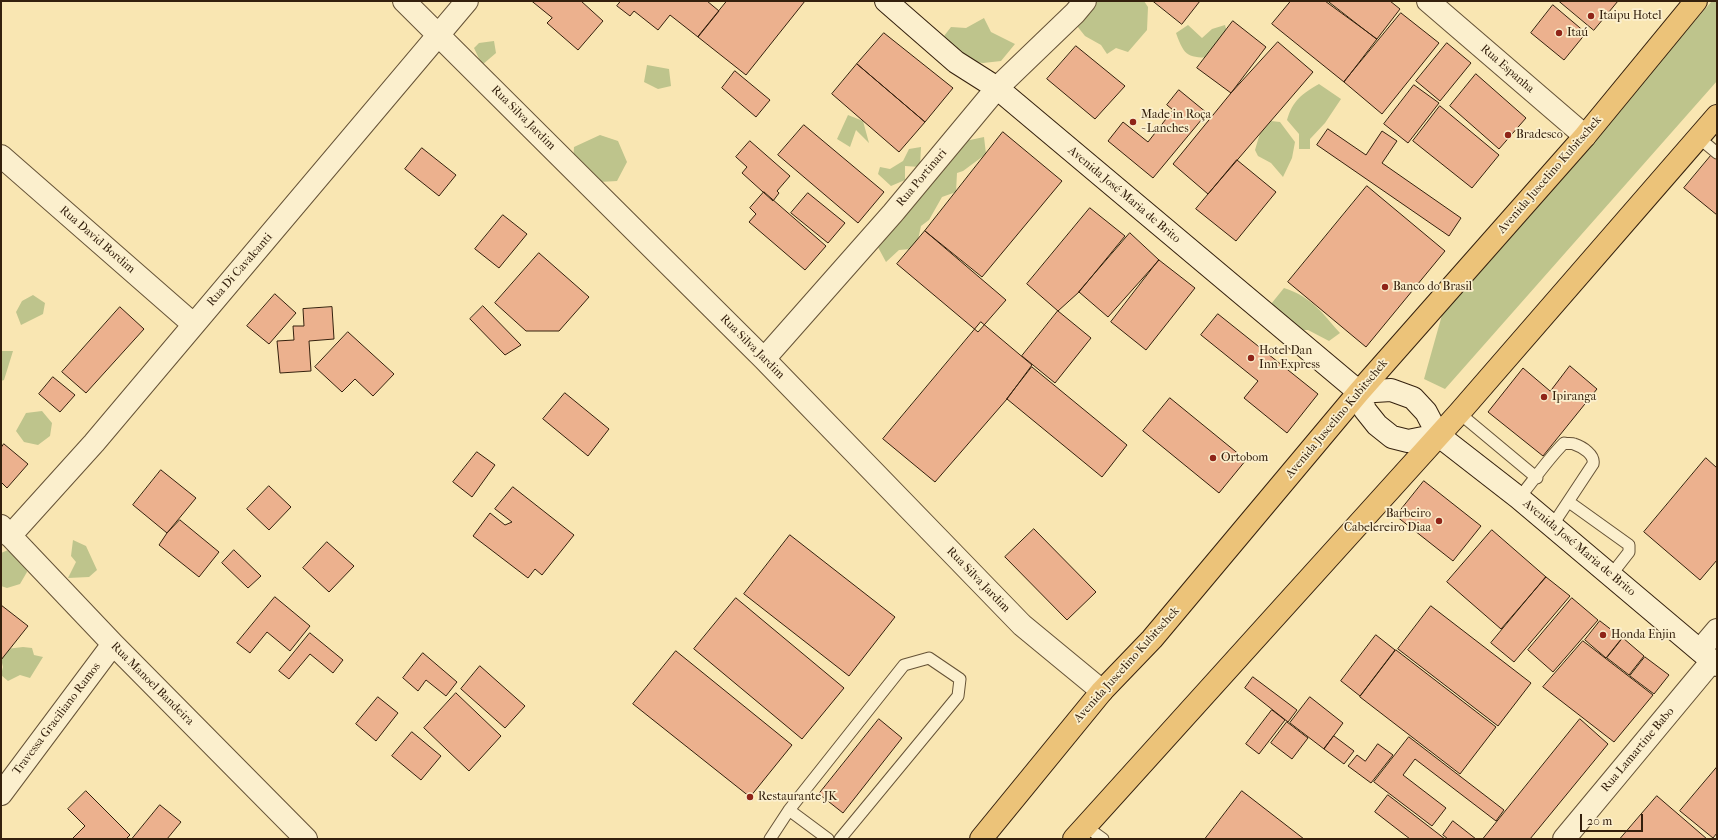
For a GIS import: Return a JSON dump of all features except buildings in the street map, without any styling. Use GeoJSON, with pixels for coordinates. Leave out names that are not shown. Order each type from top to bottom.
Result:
{"type":"FeatureCollection","features":[{"type":"Feature","properties":{"kind":"main road","name":"Avenida Juscelino Kubitschek"},"geometry":{"type":"LineString","coordinates":[[981,839],[1102,691],[1152,639],[1359,392],[1585,136],[1696,1]]}},
{"type":"Feature","properties":{"kind":"main road"},"geometry":{"type":"LineString","coordinates":[[1080,832],[1459,413],[1717,116]]}},
{"type":"Feature","properties":{"kind":"street","name":"Rua Silva Jardim"},"geometry":{"type":"LineString","coordinates":[[404,1],[439,34],[764,359],[1022,625],[1102,691]]}},
{"type":"Feature","properties":{"kind":"street","name":"Rua Di Cavalcanti"},"geometry":{"type":"LineString","coordinates":[[6,531],[94,443],[193,324],[468,1]]}},
{"type":"Feature","properties":{"kind":"street","name":"Avenida José Maria de Brito"},"geometry":{"type":"LineString","coordinates":[[886,1],[956,62],[997,88],[1359,392]]}},
{"type":"Feature","properties":{"kind":"street","name":"Rua Portinari"},"geometry":{"type":"LineString","coordinates":[[764,359],[893,213],[997,88],[1085,1]]}},
{"type":"Feature","properties":{"kind":"street","name":"Rua Espanha"},"geometry":{"type":"LineString","coordinates":[[1428,1],[1585,136]]}},
{"type":"Feature","properties":{"kind":"street","name":"Rua David Bordim"},"geometry":{"type":"LineString","coordinates":[[1,156],[193,324]]}},
{"type":"Feature","properties":{"kind":"street"},"geometry":{"type":"LineString","coordinates":[[1391,390],[1412,398],[1426,412],[1438,435],[1408,441],[1392,437],[1377,425],[1365,410],[1359,392],[1391,390]]}},
{"type":"Feature","properties":{"kind":"street","name":"Avenida José Maria de Brito"},"geometry":{"type":"LineString","coordinates":[[1438,435],[1519,498],[1710,659]]}},
{"type":"Feature","properties":{"kind":"street","name":"Rua Manoel Bandeira"},"geometry":{"type":"LineString","coordinates":[[6,531],[113,644],[306,839]]}},
{"type":"Feature","properties":{"kind":"street","name":"Rua Lamartine Babo"},"geometry":{"type":"LineString","coordinates":[[1564,839],[1710,659],[1717,630]]}},
{"type":"Feature","properties":{"kind":"street","name":"Travessa Graciliano Ramos"},"geometry":{"type":"LineString","coordinates":[[1,794],[113,644]]}},
{"type":"Feature","properties":{"kind":"lane"},"geometry":{"type":"LineString","coordinates":[[1699,138],[1717,153]]}},
{"type":"Feature","properties":{"kind":"lane"},"geometry":{"type":"LineString","coordinates":[[1459,413],[1537,478]]}},
{"type":"Feature","properties":{"kind":"lane"},"geometry":{"type":"LineString","coordinates":[[1519,498],[1537,478],[1564,443],[1574,444],[1592,455],[1594,460],[1593,464],[1552,526]]}},
{"type":"Feature","properties":{"kind":"lane"},"geometry":{"type":"LineString","coordinates":[[1569,502],[1629,545],[1629,552],[1611,575]]}},
{"type":"Feature","properties":{"kind":"lane"},"geometry":{"type":"LineString","coordinates":[[770,839],[788,810],[904,665],[929,658],[960,679],[958,696],[840,839]]}},
{"type":"Feature","properties":{"kind":"lane"},"geometry":{"type":"LineString","coordinates":[[788,810],[828,839]]}},
{"type":"Feature","properties":{"kind":"lane"},"geometry":{"type":"LineString","coordinates":[[1080,832],[1103,839]]}},
{"type":"Feature","properties":{"kind":"green space"},"geometry":{"type":"Polygon","coordinates":[[[1092,1],[1144,1],[1148,7],[1147,30],[1128,52],[1116,48],[1107,54],[1101,45],[1085,36],[1077,26],[1081,10],[1092,1]]]}},
{"type":"Feature","properties":{"kind":"green space"},"geometry":{"type":"Polygon","coordinates":[[[1712,1],[1717,1],[1717,81],[1445,389],[1424,379],[1442,315],[1712,1]]]}},
{"type":"Feature","properties":{"kind":"green space"},"geometry":{"type":"Polygon","coordinates":[[[984,18],[991,32],[1015,44],[1001,61],[983,63],[958,60],[944,36],[951,27],[966,28],[984,18]]]}},
{"type":"Feature","properties":{"kind":"green space"},"geometry":{"type":"Polygon","coordinates":[[[1188,25],[1202,38],[1212,29],[1225,25],[1229,40],[1214,58],[1193,56],[1185,52],[1176,33],[1188,25]]]}},
{"type":"Feature","properties":{"kind":"green space"},"geometry":{"type":"Polygon","coordinates":[[[494,41],[496,53],[482,65],[474,48],[479,43],[494,41]]]}},
{"type":"Feature","properties":{"kind":"green space"},"geometry":{"type":"Polygon","coordinates":[[[647,65],[669,69],[671,86],[658,89],[644,82],[647,65]]]}},
{"type":"Feature","properties":{"kind":"green space"},"geometry":{"type":"Polygon","coordinates":[[[1319,84],[1341,99],[1325,123],[1310,139],[1310,149],[1299,149],[1299,134],[1287,120],[1289,113],[1299,98],[1319,84]]]}},
{"type":"Feature","properties":{"kind":"green space"},"geometry":{"type":"Polygon","coordinates":[[[848,115],[863,121],[869,143],[856,130],[850,147],[837,139],[848,115]]]}},
{"type":"Feature","properties":{"kind":"green space"},"geometry":{"type":"Polygon","coordinates":[[[1271,121],[1280,122],[1295,142],[1292,158],[1283,177],[1271,163],[1258,156],[1255,150],[1260,133],[1271,121]]]}},
{"type":"Feature","properties":{"kind":"green space"},"geometry":{"type":"Polygon","coordinates":[[[600,135],[618,141],[627,162],[617,181],[600,182],[573,163],[574,147],[600,135]]]}},
{"type":"Feature","properties":{"kind":"green space"},"geometry":{"type":"Polygon","coordinates":[[[984,137],[986,154],[963,171],[957,173],[956,192],[942,197],[929,220],[921,226],[918,240],[910,249],[899,250],[886,262],[873,238],[884,230],[903,220],[909,202],[918,197],[932,184],[956,143],[984,137]]]}},
{"type":"Feature","properties":{"kind":"green space"},"geometry":{"type":"Polygon","coordinates":[[[921,147],[920,167],[905,166],[905,180],[891,186],[878,174],[880,167],[890,169],[903,161],[909,149],[921,147]]]}},
{"type":"Feature","properties":{"kind":"green space"},"geometry":{"type":"Polygon","coordinates":[[[1284,288],[1302,296],[1316,306],[1340,333],[1329,341],[1308,330],[1298,330],[1271,304],[1284,288]]]}},
{"type":"Feature","properties":{"kind":"green space"},"geometry":{"type":"Polygon","coordinates":[[[33,295],[45,303],[43,314],[21,325],[16,312],[22,301],[33,295]]]}},
{"type":"Feature","properties":{"kind":"green space"},"geometry":{"type":"Polygon","coordinates":[[[1,351],[13,351],[4,380],[1,381],[1,351]]]}},
{"type":"Feature","properties":{"kind":"green space"},"geometry":{"type":"Polygon","coordinates":[[[42,411],[52,423],[50,436],[38,445],[24,442],[16,431],[26,413],[42,411]]]}},
{"type":"Feature","properties":{"kind":"green space"},"geometry":{"type":"Polygon","coordinates":[[[73,540],[86,546],[97,570],[89,577],[68,578],[76,562],[71,556],[73,540]]]}},
{"type":"Feature","properties":{"kind":"green space"},"geometry":{"type":"Polygon","coordinates":[[[8,550],[24,558],[27,572],[20,584],[7,588],[1,586],[1,553],[8,550]]]}},
{"type":"Feature","properties":{"kind":"green space"},"geometry":{"type":"Polygon","coordinates":[[[23,647],[32,648],[34,655],[43,657],[30,678],[20,675],[8,681],[1,675],[3,667],[1,659],[6,649],[23,647]]]}},
{"type":"Feature","properties":{"kind":"place","name":"Itaipu Hotel"},"geometry":{"type":"Point","coordinates":[1591,16]}},
{"type":"Feature","properties":{"kind":"place","name":"Itaú"},"geometry":{"type":"Point","coordinates":[1559,33]}},
{"type":"Feature","properties":{"kind":"place","name":"Made in Roça - Lanches"},"geometry":{"type":"Point","coordinates":[1133,122]}},
{"type":"Feature","properties":{"kind":"place","name":"Bradesco"},"geometry":{"type":"Point","coordinates":[1508,135]}},
{"type":"Feature","properties":{"kind":"place","name":"Banco do Brasil"},"geometry":{"type":"Point","coordinates":[1385,287]}},
{"type":"Feature","properties":{"kind":"place","name":"Hotel Dan Inn Express"},"geometry":{"type":"Point","coordinates":[1251,358]}},
{"type":"Feature","properties":{"kind":"place","name":"Ipiranga"},"geometry":{"type":"Point","coordinates":[1544,397]}},
{"type":"Feature","properties":{"kind":"place","name":"Ortobom"},"geometry":{"type":"Point","coordinates":[1213,458]}},
{"type":"Feature","properties":{"kind":"place","name":"Barbeiro Cabelereiro Diaa"},"geometry":{"type":"Point","coordinates":[1439,521]}},
{"type":"Feature","properties":{"kind":"place","name":"Honda Enjin"},"geometry":{"type":"Point","coordinates":[1603,635]}},
{"type":"Feature","properties":{"kind":"place","name":"Restaurante JK"},"geometry":{"type":"Point","coordinates":[750,797]}}]}
